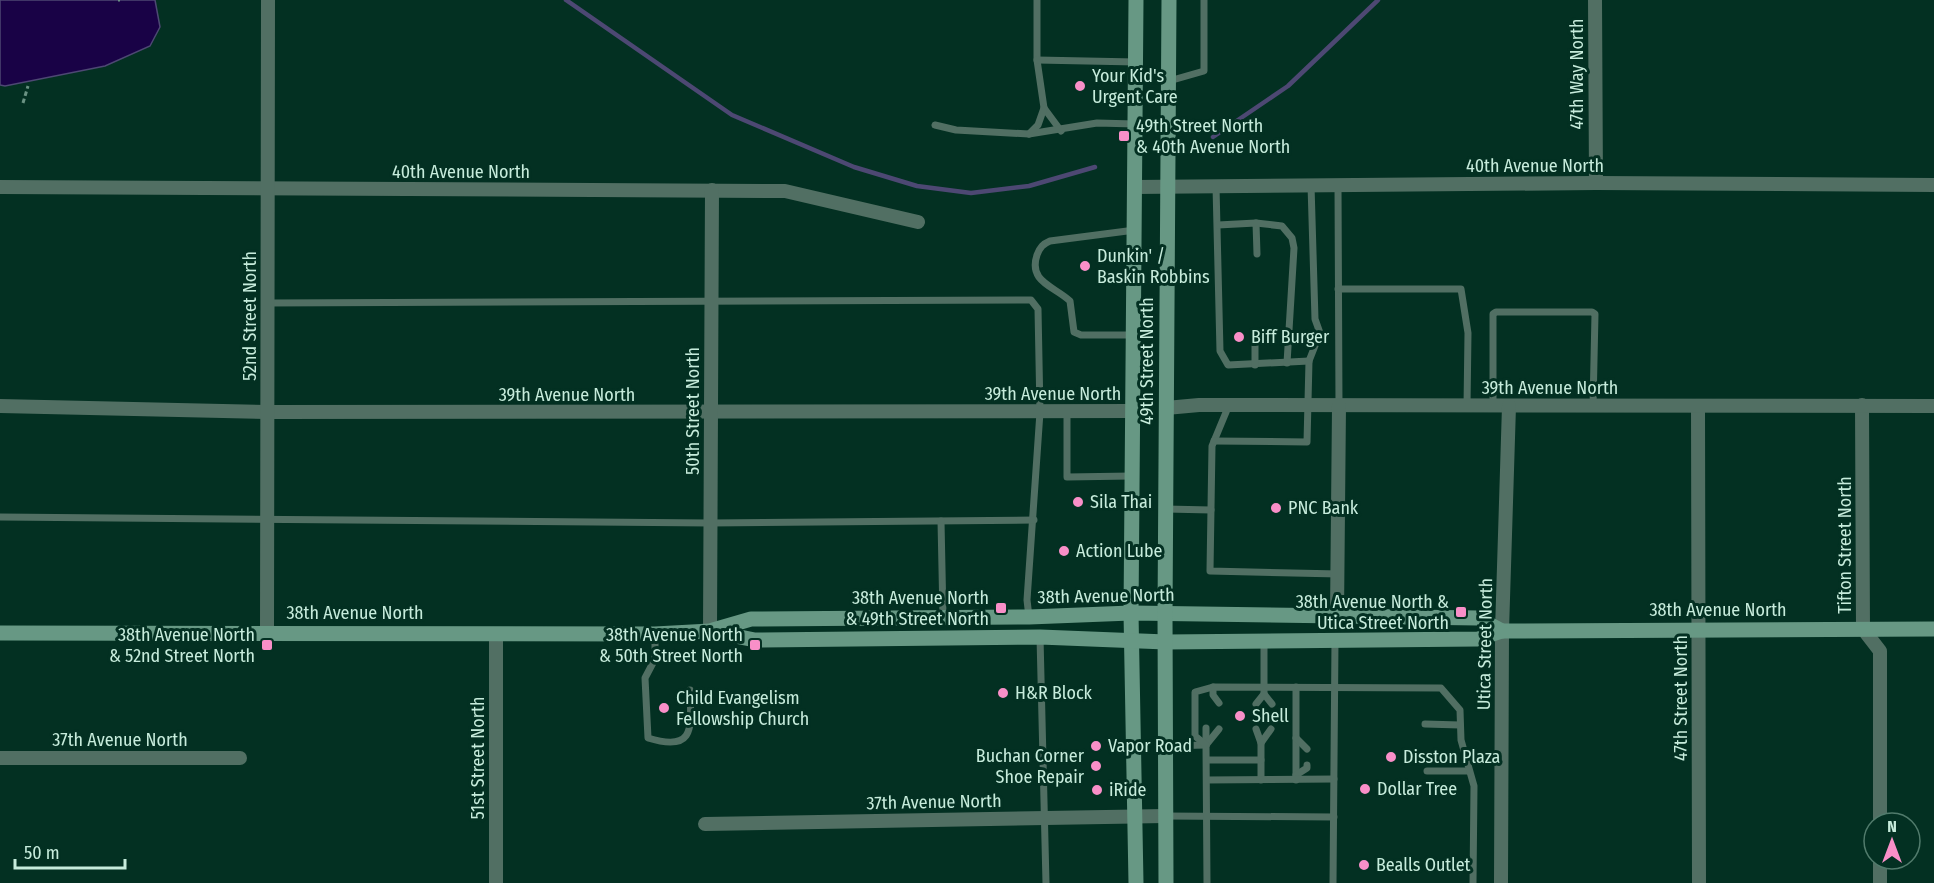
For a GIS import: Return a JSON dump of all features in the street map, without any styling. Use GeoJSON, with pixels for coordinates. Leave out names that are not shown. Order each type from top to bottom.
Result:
{"type":"FeatureCollection","features":[{"type":"Feature","properties":{"kind":"main road","name":"49th Street North"},"geometry":{"type":"LineString","coordinates":[[1132,640],[1136,0]]}},
{"type":"Feature","properties":{"kind":"main road","name":"49th Street North"},"geometry":{"type":"LineString","coordinates":[[1166,642],[1169,0]]}},
{"type":"Feature","properties":{"kind":"main road","name":"38th Avenue North"},"geometry":{"type":"LineString","coordinates":[[0,633],[655,634],[710,631],[751,619],[1029,617],[1131,613],[1478,618],[1502,631]]}},
{"type":"Feature","properties":{"kind":"main road","name":"38th Avenue North"},"geometry":{"type":"LineString","coordinates":[[710,631],[755,640],[1040,637],[1166,642],[1478,639],[1502,631],[1934,629]]}},
{"type":"Feature","properties":{"kind":"main road"},"geometry":{"type":"LineString","coordinates":[[1132,640],[1133,817],[1136,883]]}},
{"type":"Feature","properties":{"kind":"main road"},"geometry":{"type":"LineString","coordinates":[[1166,642],[1166,883]]}},
{"type":"Feature","properties":{"kind":"street","name":"52nd Street North"},"geometry":{"type":"LineString","coordinates":[[267,0],[269,189],[267,632]]}},
{"type":"Feature","properties":{"kind":"street","name":"47th Way North"},"geometry":{"type":"LineString","coordinates":[[1595,0],[1596,183]]}},
{"type":"Feature","properties":{"kind":"street","name":"40th Avenue North"},"geometry":{"type":"LineString","coordinates":[[1135,187],[1596,183],[1934,185]]}},
{"type":"Feature","properties":{"kind":"street","name":"40th Avenue North"},"geometry":{"type":"LineString","coordinates":[[0,187],[785,191],[918,222]]}},
{"type":"Feature","properties":{"kind":"street","name":"50th Street North"},"geometry":{"type":"LineString","coordinates":[[710,631],[712,190]]}},
{"type":"Feature","properties":{"kind":"street","name":"39th Avenue North"},"geometry":{"type":"LineString","coordinates":[[1166,408],[1229,405],[1934,406]]}},
{"type":"Feature","properties":{"kind":"street","name":"Tifton Street North"},"geometry":{"type":"LineString","coordinates":[[1863,405],[1863,629],[1880,651],[1880,811]]}},
{"type":"Feature","properties":{"kind":"street","name":"39th Avenue North"},"geometry":{"type":"LineString","coordinates":[[0,406],[268,412],[1134,411]]}},
{"type":"Feature","properties":{"kind":"street"},"geometry":{"type":"LineString","coordinates":[[1337,615],[1339,406]]}},
{"type":"Feature","properties":{"kind":"street","name":"Utica Street North"},"geometry":{"type":"LineString","coordinates":[[1501,883],[1502,631],[1509,406]]}},
{"type":"Feature","properties":{"kind":"street","name":"47th Street North"},"geometry":{"type":"LineString","coordinates":[[1698,406],[1699,883]]}},
{"type":"Feature","properties":{"kind":"street","name":"51st Street North"},"geometry":{"type":"LineString","coordinates":[[496,634],[496,883]]}},
{"type":"Feature","properties":{"kind":"street","name":"37th Avenue North"},"geometry":{"type":"LineString","coordinates":[[0,758],[240,758]]}},
{"type":"Feature","properties":{"kind":"street","name":"37th Avenue North"},"geometry":{"type":"LineString","coordinates":[[705,824],[1165,816]]}},
{"type":"Feature","properties":{"kind":"lane"},"geometry":{"type":"LineString","coordinates":[[1029,134],[1038,125],[1044,108],[1037,60],[1037,0]]}},
{"type":"Feature","properties":{"kind":"lane"},"geometry":{"type":"LineString","coordinates":[[1169,81],[1204,71],[1204,0]]}},
{"type":"Feature","properties":{"kind":"lane"},"geometry":{"type":"LineString","coordinates":[[1037,60],[1136,62]]}},
{"type":"Feature","properties":{"kind":"lane"},"geometry":{"type":"LineString","coordinates":[[1044,108],[1061,131]]}},
{"type":"Feature","properties":{"kind":"lane"},"geometry":{"type":"LineString","coordinates":[[935,125],[956,130],[1029,134],[1061,131],[1097,123],[1136,124]]}},
{"type":"Feature","properties":{"kind":"lane"},"geometry":{"type":"LineString","coordinates":[[1214,441],[1307,442],[1309,361],[1320,333],[1315,320],[1311,185]]}},
{"type":"Feature","properties":{"kind":"lane"},"geometry":{"type":"LineString","coordinates":[[1338,185],[1339,406]]}},
{"type":"Feature","properties":{"kind":"lane"},"geometry":{"type":"LineString","coordinates":[[1216,186],[1220,351],[1228,365],[1309,361]]}},
{"type":"Feature","properties":{"kind":"lane"},"geometry":{"type":"LineString","coordinates":[[1218,225],[1256,223],[1282,226],[1292,238],[1294,248],[1287,363]]}},
{"type":"Feature","properties":{"kind":"lane"},"geometry":{"type":"LineString","coordinates":[[1256,223],[1257,254]]}},
{"type":"Feature","properties":{"kind":"lane"},"geometry":{"type":"LineString","coordinates":[[1135,230],[1050,241],[1043,244],[1039,250],[1035,268],[1042,283],[1070,301],[1074,332],[1081,335],[1135,335]]}},
{"type":"Feature","properties":{"kind":"lane"},"geometry":{"type":"LineString","coordinates":[[1338,289],[1461,289],[1468,333],[1467,406]]}},
{"type":"Feature","properties":{"kind":"lane"},"geometry":{"type":"LineString","coordinates":[[268,303],[1031,300],[1038,309],[1040,412],[1027,600],[1029,617]]}},
{"type":"Feature","properties":{"kind":"lane"},"geometry":{"type":"LineString","coordinates":[[1492,406],[1493,314],[1496,312],[1592,312],[1594,314],[1593,406]]}},
{"type":"Feature","properties":{"kind":"lane"},"geometry":{"type":"LineString","coordinates":[[1255,340],[1255,365]]}},
{"type":"Feature","properties":{"kind":"lane"},"geometry":{"type":"LineString","coordinates":[[1229,405],[1214,441],[1210,571],[1339,574]]}},
{"type":"Feature","properties":{"kind":"lane"},"geometry":{"type":"LineString","coordinates":[[1067,411],[1067,477],[1134,476]]}},
{"type":"Feature","properties":{"kind":"lane"},"geometry":{"type":"LineString","coordinates":[[1166,509],[1211,510]]}},
{"type":"Feature","properties":{"kind":"lane"},"geometry":{"type":"LineString","coordinates":[[0,517],[710,523],[1034,520]]}},
{"type":"Feature","properties":{"kind":"lane"},"geometry":{"type":"LineString","coordinates":[[941,521],[943,617]]}},
{"type":"Feature","properties":{"kind":"lane"},"geometry":{"type":"LineString","coordinates":[[655,634],[655,659],[645,678],[648,738],[675,743],[685,740],[690,733],[690,690]]}},
{"type":"Feature","properties":{"kind":"lane"},"geometry":{"type":"LineString","coordinates":[[1040,637],[1046,883]]}},
{"type":"Feature","properties":{"kind":"lane"},"geometry":{"type":"LineString","coordinates":[[1256,704],[1263,691],[1263,641]]}},
{"type":"Feature","properties":{"kind":"lane"},"geometry":{"type":"LineString","coordinates":[[1333,883],[1335,641]]}},
{"type":"Feature","properties":{"kind":"lane"},"geometry":{"type":"LineString","coordinates":[[1296,687],[1296,777]]}},
{"type":"Feature","properties":{"kind":"lane"},"geometry":{"type":"LineString","coordinates":[[1206,745],[1195,736],[1195,692],[1263,691],[1296,687],[1442,688],[1460,710],[1461,740],[1474,786],[1473,883]]}},
{"type":"Feature","properties":{"kind":"lane"},"geometry":{"type":"LineString","coordinates":[[1207,702],[1213,691]]}},
{"type":"Feature","properties":{"kind":"lane"},"geometry":{"type":"LineString","coordinates":[[1213,691],[1219,703]]}},
{"type":"Feature","properties":{"kind":"lane"},"geometry":{"type":"LineString","coordinates":[[1263,691],[1272,704]]}},
{"type":"Feature","properties":{"kind":"lane"},"geometry":{"type":"LineString","coordinates":[[1425,724],[1460,725]]}},
{"type":"Feature","properties":{"kind":"lane"},"geometry":{"type":"LineString","coordinates":[[1206,728],[1208,883]]}},
{"type":"Feature","properties":{"kind":"lane"},"geometry":{"type":"LineString","coordinates":[[1165,746],[1206,745],[1219,729]]}},
{"type":"Feature","properties":{"kind":"lane"},"geometry":{"type":"LineString","coordinates":[[1256,729],[1261,743],[1261,780]]}},
{"type":"Feature","properties":{"kind":"lane"},"geometry":{"type":"LineString","coordinates":[[1261,743],[1271,729]]}},
{"type":"Feature","properties":{"kind":"lane"},"geometry":{"type":"LineString","coordinates":[[1296,738],[1306,749]]}},
{"type":"Feature","properties":{"kind":"lane"},"geometry":{"type":"LineString","coordinates":[[1207,760],[1261,760]]}},
{"type":"Feature","properties":{"kind":"lane"},"geometry":{"type":"LineString","coordinates":[[1296,777],[1307,765]]}},
{"type":"Feature","properties":{"kind":"lane"},"geometry":{"type":"LineString","coordinates":[[1426,771],[1469,771]]}},
{"type":"Feature","properties":{"kind":"lane"},"geometry":{"type":"LineString","coordinates":[[1207,780],[1261,780],[1296,777],[1334,779]]}},
{"type":"Feature","properties":{"kind":"lane"},"geometry":{"type":"LineString","coordinates":[[1165,816],[1334,817]]}},
{"type":"Feature","properties":{"kind":"path"},"geometry":{"type":"LineString","coordinates":[[23,103],[28,86]]}},
{"type":"Feature","properties":{"kind":"shaded area"},"geometry":{"type":"Polygon","coordinates":[[[0,0],[155,0],[160,27],[150,46],[105,66],[5,86],[0,85],[0,0]]]}},
{"type":"Feature","properties":{"kind":"waterway"},"geometry":{"type":"LineString","coordinates":[[566,0],[732,115],[854,167],[917,186],[971,193],[1029,186],[1095,167]]}},
{"type":"Feature","properties":{"kind":"waterway"},"geometry":{"type":"LineString","coordinates":[[1213,137],[1288,86],[1378,0]]}},
{"type":"Feature","properties":{"kind":"place","name":"Your Kid's Urgent Care"},"geometry":{"type":"Point","coordinates":[1080,86]}},
{"type":"Feature","properties":{"kind":"place","name":"49th Street North & 40th Avenue North"},"geometry":{"type":"Point","coordinates":[1124,136]}},
{"type":"Feature","properties":{"kind":"place","name":"Dunkin' / Baskin Robbins"},"geometry":{"type":"Point","coordinates":[1085,266]}},
{"type":"Feature","properties":{"kind":"place","name":"Biff Burger"},"geometry":{"type":"Point","coordinates":[1239,337]}},
{"type":"Feature","properties":{"kind":"place","name":"Sila Thai"},"geometry":{"type":"Point","coordinates":[1078,502]}},
{"type":"Feature","properties":{"kind":"place","name":"PNC Bank"},"geometry":{"type":"Point","coordinates":[1276,508]}},
{"type":"Feature","properties":{"kind":"place","name":"Action Lube"},"geometry":{"type":"Point","coordinates":[1064,551]}},
{"type":"Feature","properties":{"kind":"place","name":"38th Avenue North & 49th Street North"},"geometry":{"type":"Point","coordinates":[1001,608]}},
{"type":"Feature","properties":{"kind":"place","name":"38th Avenue North & Utica Street North"},"geometry":{"type":"Point","coordinates":[1461,612]}},
{"type":"Feature","properties":{"kind":"place","name":"38th Avenue North & 52nd Street North"},"geometry":{"type":"Point","coordinates":[267,645]}},
{"type":"Feature","properties":{"kind":"place","name":"38th Avenue North & 50th Street North"},"geometry":{"type":"Point","coordinates":[755,645]}},
{"type":"Feature","properties":{"kind":"place","name":"H&R Block"},"geometry":{"type":"Point","coordinates":[1003,693]}},
{"type":"Feature","properties":{"kind":"place","name":"Child Evangelism Fellowship Church"},"geometry":{"type":"Point","coordinates":[664,708]}},
{"type":"Feature","properties":{"kind":"place","name":"Shell"},"geometry":{"type":"Point","coordinates":[1240,716]}},
{"type":"Feature","properties":{"kind":"place","name":"Vapor Road"},"geometry":{"type":"Point","coordinates":[1096,746]}},
{"type":"Feature","properties":{"kind":"place","name":"Disston Plaza"},"geometry":{"type":"Point","coordinates":[1391,757]}},
{"type":"Feature","properties":{"kind":"place","name":"Buchan Corner Shoe Repair"},"geometry":{"type":"Point","coordinates":[1096,766]}},
{"type":"Feature","properties":{"kind":"place","name":"Dollar Tree"},"geometry":{"type":"Point","coordinates":[1365,789]}},
{"type":"Feature","properties":{"kind":"place","name":"iRide"},"geometry":{"type":"Point","coordinates":[1097,790]}},
{"type":"Feature","properties":{"kind":"place","name":"Bealls Outlet"},"geometry":{"type":"Point","coordinates":[1364,865]}}]}
